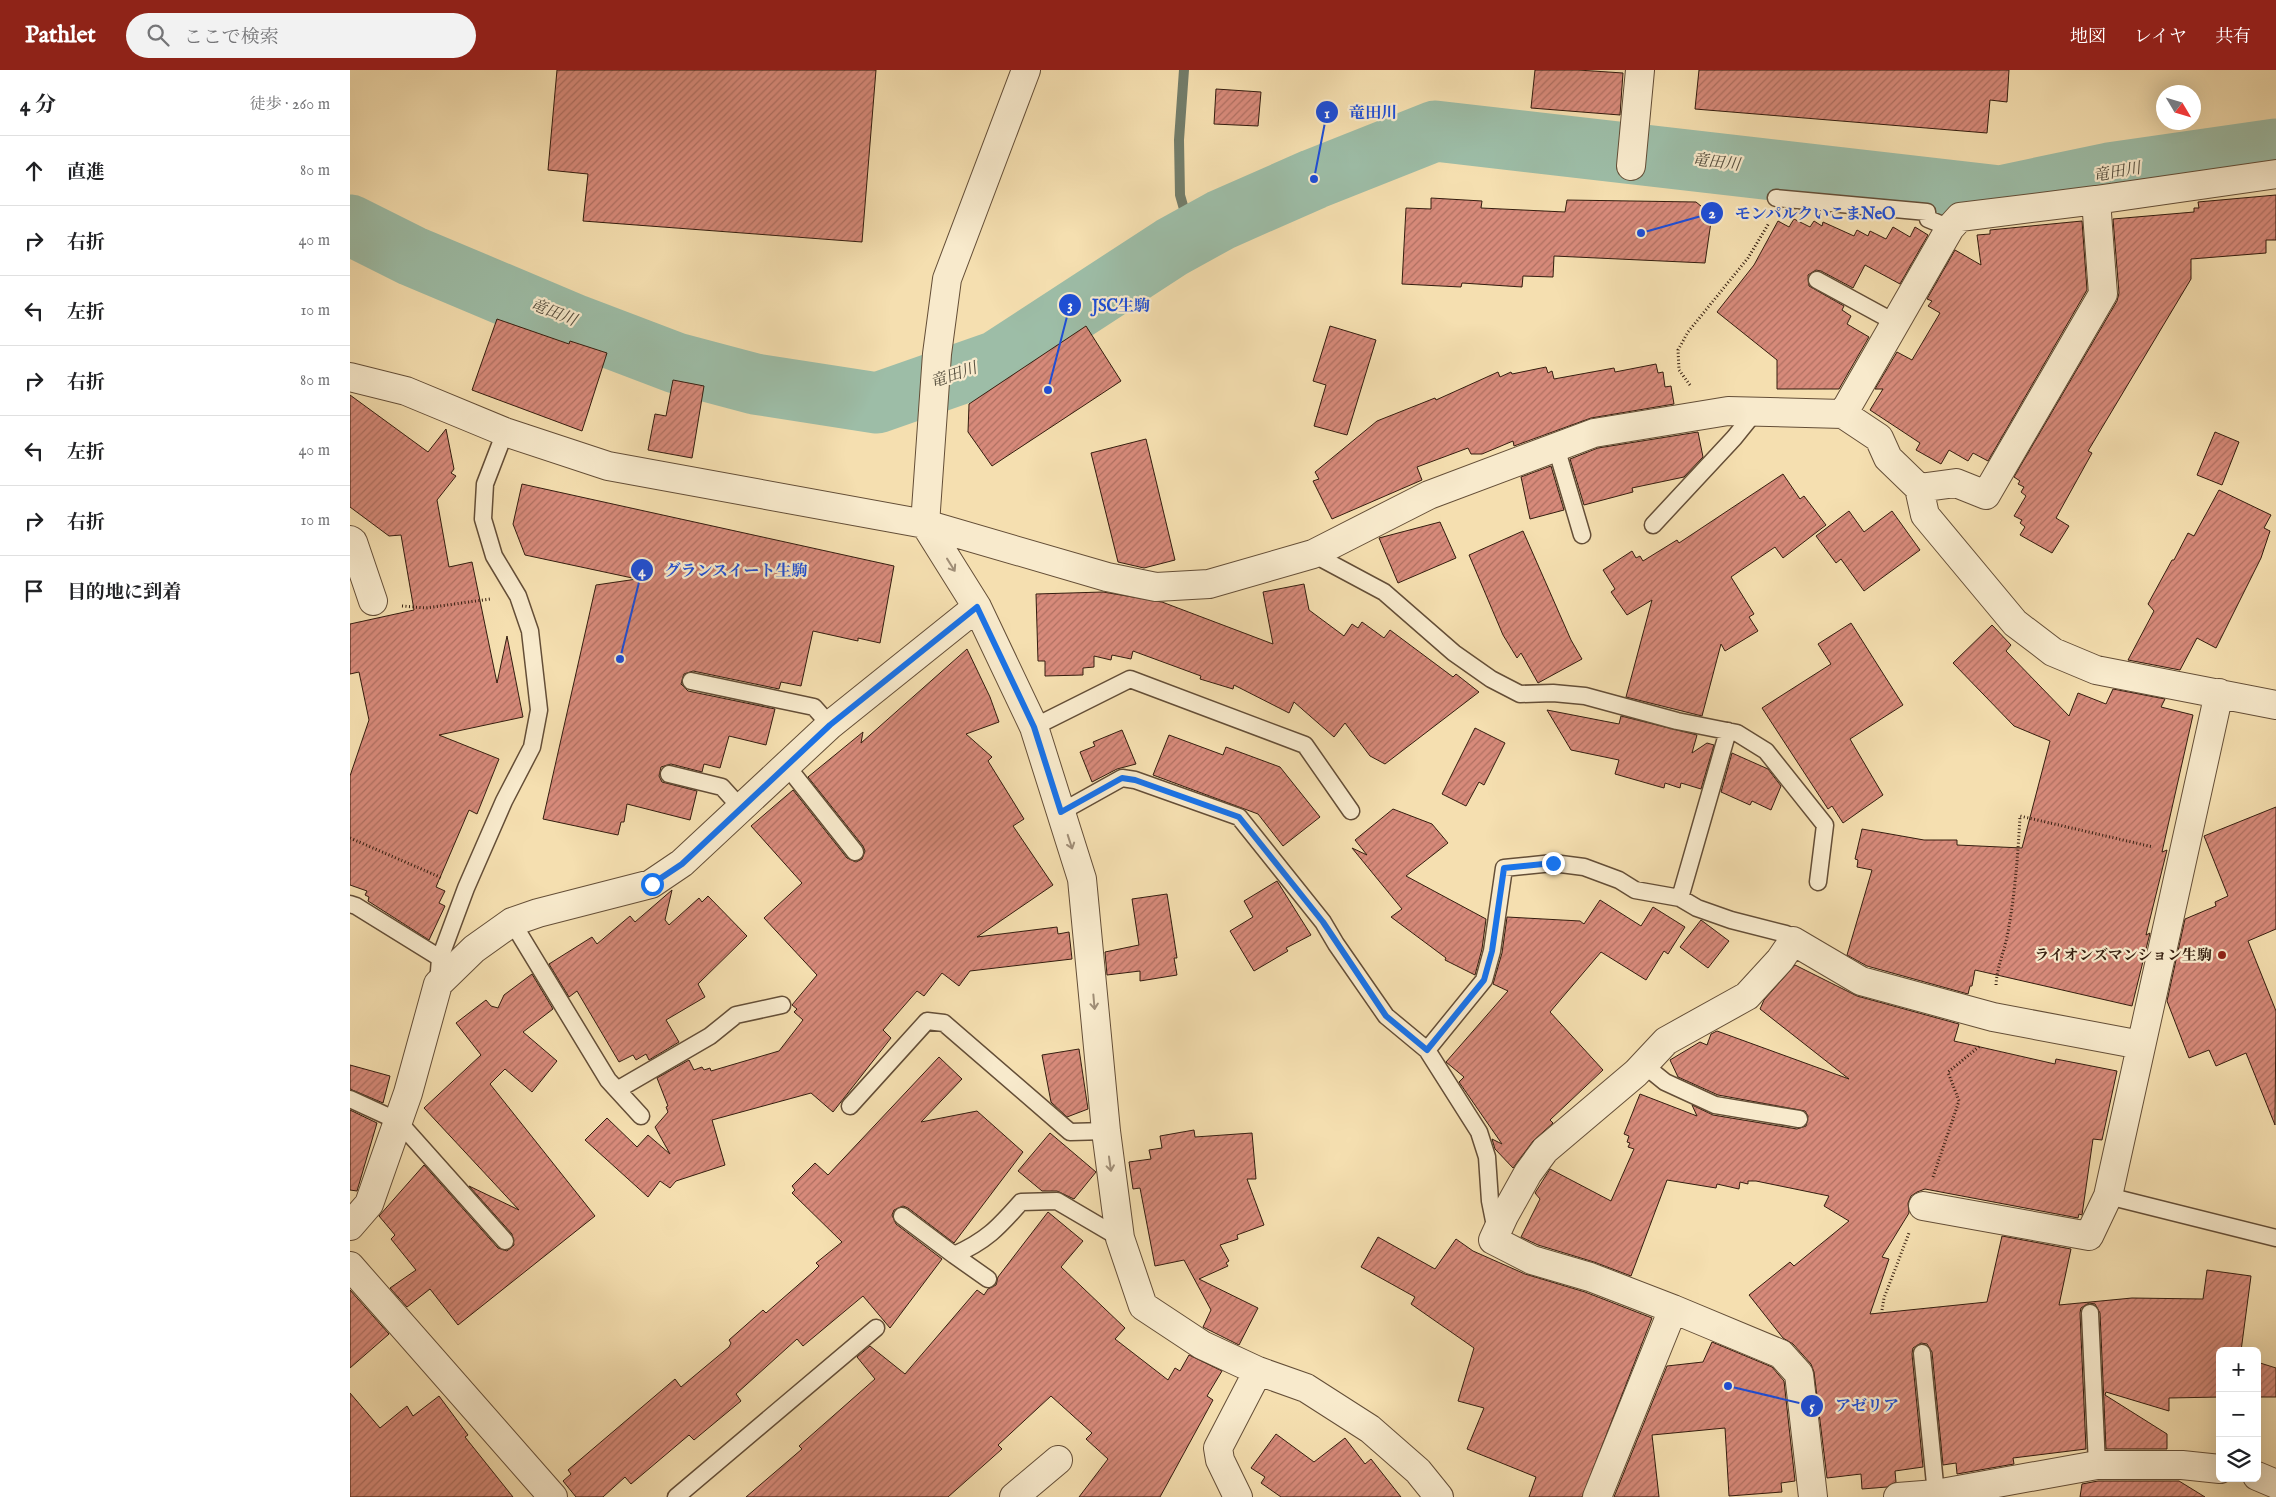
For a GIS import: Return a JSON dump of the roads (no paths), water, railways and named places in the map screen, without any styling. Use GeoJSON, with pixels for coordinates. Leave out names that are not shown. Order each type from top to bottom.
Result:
{"type":"FeatureCollection","features":[{"type":"Feature","properties":{"kind":"street"},"geometry":{"type":"LineString","coordinates":[[1026,70],[947,279],[937,354],[925,524],[977,607],[1034,727],[1082,879],[1106,1131],[1120,1238],[1144,1306],[1202,1345],[1258,1371],[1306,1388],[1370,1429],[1418,1471],[1439,1497]]}},
{"type":"Feature","properties":{"kind":"street"},"geometry":{"type":"LineString","coordinates":[[1631,166],[1640,70]]}},
{"type":"Feature","properties":{"kind":"street"},"geometry":{"type":"LineString","coordinates":[[1843,414],[1950,228],[1960,217],[2276,174]]}},
{"type":"Feature","properties":{"kind":"street"},"geometry":{"type":"LineString","coordinates":[[1919,488],[1956,483],[1986,495],[2103,294],[2096,200]]}},
{"type":"Feature","properties":{"kind":"street"},"geometry":{"type":"LineString","coordinates":[[350,377],[406,390],[504,432],[608,466],[925,524],[1107,577],[1156,587],[1208,584],[1313,554],[1429,495],[1594,433],[1719,413],[1843,414],[1879,438],[1888,458],[1919,488],[1925,515],[2015,623],[2052,652],[2096,670],[2219,693],[2276,706]]}},
{"type":"Feature","properties":{"kind":"street"},"geometry":{"type":"LineString","coordinates":[[350,540],[353,542],[372,600]]}},
{"type":"Feature","properties":{"kind":"street"},"geometry":{"type":"LineString","coordinates":[[350,1226],[369,1204],[408,1093],[439,971],[512,922],[538,913],[652,884],[682,864],[830,725],[977,607]]}},
{"type":"Feature","properties":{"kind":"street"},"geometry":{"type":"LineString","coordinates":[[1923,1206],[2089,1236],[2108,1196],[2219,693]]}},
{"type":"Feature","properties":{"kind":"street"},"geometry":{"type":"LineString","coordinates":[[1813,1497],[1799,1374],[1780,1354],[1673,1309],[1590,1277],[1532,1260],[1493,1240],[1528,1173],[1545,1150],[1644,1065],[1666,1042],[1747,996],[1780,960],[1793,941],[1861,981],[1994,1017],[2141,1045]]}},
{"type":"Feature","properties":{"kind":"street"},"geometry":{"type":"LineString","coordinates":[[350,1266],[553,1497]]}},
{"type":"Feature","properties":{"kind":"street"},"geometry":{"type":"LineString","coordinates":[[1597,1497],[1673,1309]]}},
{"type":"Feature","properties":{"kind":"street"},"geometry":{"type":"LineString","coordinates":[[1238,1497],[1220,1460],[1218,1448],[1258,1371]]}},
{"type":"Feature","properties":{"kind":"street"},"geometry":{"type":"LineString","coordinates":[[1014,1497],[1058,1460]]}},
{"type":"Feature","properties":{"kind":"street"},"geometry":{"type":"LineString","coordinates":[[1898,1497],[1936,1494],[2097,1465],[2182,1465],[2216,1469]]}},
{"type":"Feature","properties":{"kind":"street"},"geometry":{"type":"LineString","coordinates":[[2261,1478],[2276,1484]]}},
{"type":"Feature","properties":{"kind":"lane"},"geometry":{"type":"LineString","coordinates":[[1776,198],[1927,212],[1928,219],[1950,228]]}},
{"type":"Feature","properties":{"kind":"lane"},"geometry":{"type":"LineString","coordinates":[[1817,280],[1896,323]]}},
{"type":"Feature","properties":{"kind":"lane"},"geometry":{"type":"LineString","coordinates":[[1653,525],[1734,438],[1755,412]]}},
{"type":"Feature","properties":{"kind":"lane"},"geometry":{"type":"LineString","coordinates":[[350,904],[356,906],[439,971],[466,888],[504,801],[532,747],[539,710],[530,631],[518,596],[494,556],[483,519],[486,484],[504,432]]}},
{"type":"Feature","properties":{"kind":"lane"},"geometry":{"type":"LineString","coordinates":[[1556,448],[1582,535]]}},
{"type":"Feature","properties":{"kind":"lane"},"geometry":{"type":"LineString","coordinates":[[1313,554],[1384,592],[1454,654],[1491,679],[1520,694],[1553,693],[1585,696],[1677,721],[1737,733],[1766,751],[1825,825],[1818,882]]}},
{"type":"Feature","properties":{"kind":"lane"},"geometry":{"type":"LineString","coordinates":[[1034,727],[1130,679],[1304,745],[1351,811]]}},
{"type":"Feature","properties":{"kind":"lane"},"geometry":{"type":"LineString","coordinates":[[691,682],[814,706],[830,725]]}},
{"type":"Feature","properties":{"kind":"lane"},"geometry":{"type":"LineString","coordinates":[[1680,898],[1728,731]]}},
{"type":"Feature","properties":{"kind":"lane"},"geometry":{"type":"LineString","coordinates":[[786,765],[855,852]]}},
{"type":"Feature","properties":{"kind":"lane"},"geometry":{"type":"LineString","coordinates":[[669,774],[722,787],[740,808]]}},
{"type":"Feature","properties":{"kind":"lane"},"geometry":{"type":"LineString","coordinates":[[1061,812],[1122,778],[1135,780],[1239,817],[1323,922],[1386,1016],[1427,1050],[1479,1132],[1487,1157],[1490,1201],[1496,1234]]}},
{"type":"Feature","properties":{"kind":"lane"},"geometry":{"type":"LineString","coordinates":[[1427,1050],[1484,980],[1492,951],[1504,868],[1553,863],[1584,867],[1619,880],[1635,890],[1680,898],[1697,908],[1731,920],[1786,934],[1793,941]]}},
{"type":"Feature","properties":{"kind":"lane"},"geometry":{"type":"LineString","coordinates":[[512,922],[608,1080],[642,1116]]}},
{"type":"Feature","properties":{"kind":"lane"},"geometry":{"type":"LineString","coordinates":[[617,1090],[710,1036],[736,1015],[782,1005]]}},
{"type":"Feature","properties":{"kind":"lane"},"geometry":{"type":"LineString","coordinates":[[850,1106],[927,1022],[944,1023],[1070,1132],[1106,1131]]}},
{"type":"Feature","properties":{"kind":"lane"},"geometry":{"type":"LineString","coordinates":[[1644,1065],[1664,1082],[1715,1105],[1800,1119]]}},
{"type":"Feature","properties":{"kind":"lane"},"geometry":{"type":"LineString","coordinates":[[350,1099],[398,1121],[505,1241]]}},
{"type":"Feature","properties":{"kind":"lane"},"geometry":{"type":"LineString","coordinates":[[2108,1196],[2276,1238]]}},
{"type":"Feature","properties":{"kind":"lane"},"geometry":{"type":"LineString","coordinates":[[954,1255],[978,1245],[1002,1224],[1021,1202],[1057,1201],[1120,1238]]}},
{"type":"Feature","properties":{"kind":"lane"},"geometry":{"type":"LineString","coordinates":[[902,1216],[988,1279]]}},
{"type":"Feature","properties":{"kind":"lane"},"geometry":{"type":"LineString","coordinates":[[2090,1313],[2097,1465]]}},
{"type":"Feature","properties":{"kind":"lane"},"geometry":{"type":"LineString","coordinates":[[676,1497],[876,1328]]}},
{"type":"Feature","properties":{"kind":"lane"},"geometry":{"type":"LineString","coordinates":[[1922,1353],[1936,1494]]}},
{"type":"Feature","properties":{"kind":"waterway"},"geometry":{"type":"LineString","coordinates":[[1184,70],[1179,140],[1180,195],[1192,237]]}},
{"type":"Feature","properties":{"kind":"waterway","name":"竜田川"},"geometry":{"type":"LineString","coordinates":[[350,225],[412,256],[576,325],[676,363],[755,384],[877,403],[997,361],[1172,247],[1221,220],[1314,179],[1435,131],[2000,196],[2109,173],[2276,149]]}},
{"type":"Feature","properties":{"kind":"place","name":"竜田川"},"geometry":{"type":"Point","coordinates":[1314,179]}},
{"type":"Feature","properties":{"kind":"place","name":"モンパルクいこまNeO"},"geometry":{"type":"Point","coordinates":[1641,233]}},
{"type":"Feature","properties":{"kind":"place","name":"JSC生駒"},"geometry":{"type":"Point","coordinates":[1048,390]}},
{"type":"Feature","properties":{"kind":"place","name":"グランスイート生駒"},"geometry":{"type":"Point","coordinates":[620,659]}},
{"type":"Feature","properties":{"kind":"place","name":"ライオンズマンション生駒"},"geometry":{"type":"Point","coordinates":[2222,955]}},
{"type":"Feature","properties":{"kind":"place","name":"アゼリア"},"geometry":{"type":"Point","coordinates":[1728,1386]}}]}
